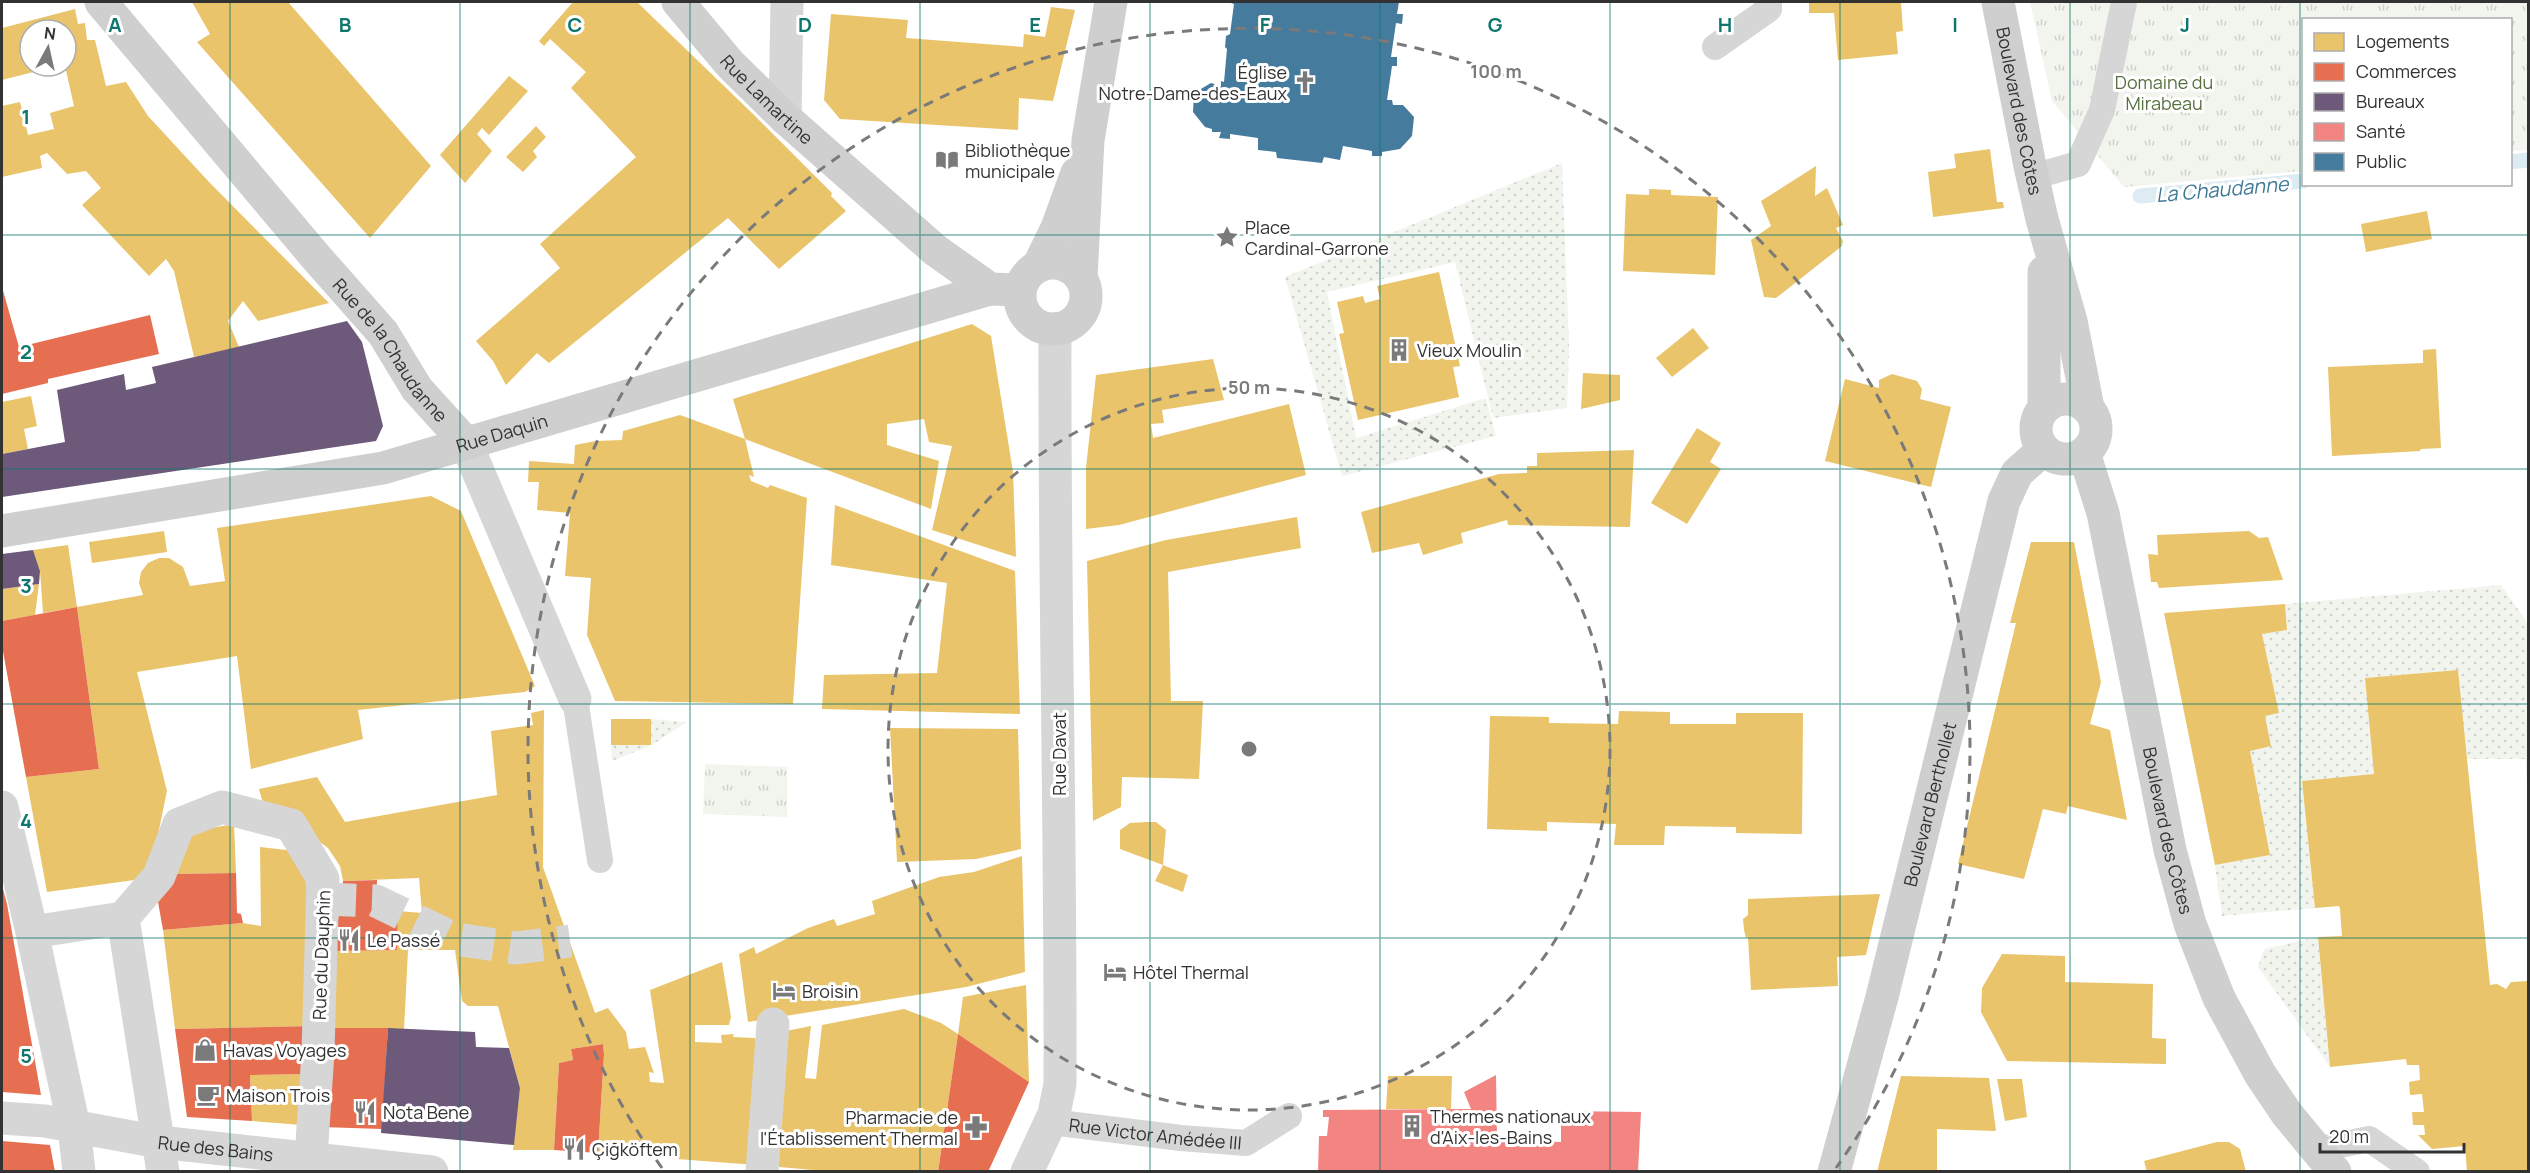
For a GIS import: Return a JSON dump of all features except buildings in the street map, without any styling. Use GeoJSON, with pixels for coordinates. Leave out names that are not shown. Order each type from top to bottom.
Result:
{"type":"FeatureCollection","features":[{"type":"Feature","properties":{"kind":"main road","name":"Rue de la Chaudanne"},"geometry":{"type":"LineString","coordinates":[[101,2],[382,333],[417,389],[466,443]]}},
{"type":"Feature","properties":{"kind":"main road","name":"Rue Lamartine"},"geometry":{"type":"LineString","coordinates":[[678,2],[730,64],[785,118],[935,250],[1016,282]]}},
{"type":"Feature","properties":{"kind":"main road"},"geometry":{"type":"LineString","coordinates":[[1088,140],[1057,228],[1016,282],[1022,310],[1035,325],[1055,329],[1065,327],[1073,322],[1084,306],[1086,296],[1080,278],[1088,140],[1111,2]]}},
{"type":"Feature","properties":{"kind":"main road","name":"Boulevard des Côtes"},"geometry":{"type":"LineString","coordinates":[[1998,2],[2032,177],[2071,321],[2088,408],[2095,420],[2094,442],[2084,453],[2103,513],[2170,850],[2190,924],[2219,998],[2250,1055],[2287,1114],[2325,1161]]}},
{"type":"Feature","properties":{"kind":"main road","name":"Boulevard des Côtes"},"geometry":{"type":"LineString","coordinates":[[2042,219],[2046,310],[2044,407],[2036,424],[2038,442],[2043,450]]}},
{"type":"Feature","properties":{"kind":"main road"},"geometry":{"type":"LineString","coordinates":[[1016,282],[1062,264],[1080,278]]}},
{"type":"Feature","properties":{"kind":"main road","name":"Rue Daquin"},"geometry":{"type":"LineString","coordinates":[[2,531],[383,468],[1016,282]]}},
{"type":"Feature","properties":{"kind":"main road"},"geometry":{"type":"LineString","coordinates":[[2044,407],[2052,402],[2071,399],[2088,408]]}},
{"type":"Feature","properties":{"kind":"main road"},"geometry":{"type":"LineString","coordinates":[[2043,450],[2050,456],[2067,460],[2084,453]]}},
{"type":"Feature","properties":{"kind":"main road","name":"Boulevard Berthollet"},"geometry":{"type":"LineString","coordinates":[[1834,1172],[1882,997],[2004,501],[2017,473],[2043,450]]}},
{"type":"Feature","properties":{"kind":"street"},"geometry":{"type":"LineString","coordinates":[[785,118],[788,2]]}},
{"type":"Feature","properties":{"kind":"street","name":"Rue Davat"},"geometry":{"type":"LineString","coordinates":[[1027,1172],[1054,1114],[1060,1073],[1059,721],[1054,496],[1055,329]]}},
{"type":"Feature","properties":{"kind":"street","name":"Rue de la Chaudanne"},"geometry":{"type":"LineString","coordinates":[[466,443],[575,699]]}},
{"type":"Feature","properties":{"kind":"street"},"geometry":{"type":"LineString","coordinates":[[2,807],[25,898],[74,1127],[79,1172]]}},
{"type":"Feature","properties":{"kind":"street","name":"Rue du Dauphin"},"geometry":{"type":"LineString","coordinates":[[123,918],[159,876],[179,824],[222,807],[291,825],[323,879],[318,1052],[311,1158]]}},
{"type":"Feature","properties":{"kind":"street"},"geometry":{"type":"LineString","coordinates":[[32,932],[123,918],[161,1157]]}},
{"type":"Feature","properties":{"kind":"street"},"geometry":{"type":"LineString","coordinates":[[762,1172],[772,1024]]}},
{"type":"Feature","properties":{"kind":"street","name":"Rue des Bains"},"geometry":{"type":"LineString","coordinates":[[2,1118],[45,1121],[74,1127],[161,1157],[311,1158],[432,1172]]}},
{"type":"Feature","properties":{"kind":"lane"},"geometry":{"type":"LineString","coordinates":[[1715,47],[1769,9],[1769,2]]}},
{"type":"Feature","properties":{"kind":"lane"},"geometry":{"type":"LineString","coordinates":[[2032,177],[2078,164],[2100,115],[2124,2]]}},
{"type":"Feature","properties":{"kind":"lane","name":"Rue de la Chaudanne"},"geometry":{"type":"LineString","coordinates":[[575,699],[600,860]]}},
{"type":"Feature","properties":{"kind":"lane","name":"Rue Victor Amédée III"},"geometry":{"type":"LineString","coordinates":[[1051,1122],[1181,1138],[1246,1143],[1289,1116]]}},
{"type":"Feature","properties":{"kind":"lane"},"geometry":{"type":"LineString","coordinates":[[2325,1161],[2369,1138],[2417,1172]]}},
{"type":"Feature","properties":{"kind":"green space","name":"Domaine du Mirabeau"},"geometry":{"type":"Polygon","coordinates":[[[2030,2],[2528,2],[2528,150],[2512,151],[2512,18],[2302,18],[2302,171],[2124,187],[2052,101],[2030,2]]]}},
{"type":"Feature","properties":{"kind":"green space"},"geometry":{"type":"Polygon","coordinates":[[[1562,163],[1569,347],[1567,408],[1493,418],[1455,262],[1327,292],[1356,438],[1486,398],[1496,436],[1342,476],[1285,277],[1562,163]]]}},
{"type":"Feature","properties":{"kind":"green space"},"geometry":{"type":"Polygon","coordinates":[[[2501,585],[2528,624],[2528,797],[2525,759],[2467,759],[2457,670],[2365,678],[2374,774],[2302,782],[2315,908],[2222,916],[2215,865],[2270,855],[2250,751],[2270,746],[2265,716],[2278,713],[2262,634],[2287,630],[2285,604],[2501,585]]]}},
{"type":"Feature","properties":{"kind":"green space"},"geometry":{"type":"Polygon","coordinates":[[[651,719],[687,722],[652,745],[612,761],[611,745],[651,745],[651,719]]]}},
{"type":"Feature","properties":{"kind":"green space"},"geometry":{"type":"Polygon","coordinates":[[[705,764],[787,767],[787,817],[703,814],[705,764]]]}},
{"type":"Feature","properties":{"kind":"green space"},"geometry":{"type":"Polygon","coordinates":[[[2318,937],[2330,1067],[2258,967],[2264,949],[2318,937]]]}},
{"type":"Feature","properties":{"kind":"waterway","name":"La Chaudanne"},"geometry":{"type":"LineString","coordinates":[[2512,162],[2528,160]]}},
{"type":"Feature","properties":{"kind":"waterway","name":"La Chaudanne"},"geometry":{"type":"LineString","coordinates":[[2140,196],[2302,181]]}},
{"type":"Feature","properties":{"kind":"tunnel"},"geometry":{"type":"LineString","coordinates":[[323,899],[376,901],[455,939],[516,948],[570,941]]}},
{"type":"Feature","properties":{"kind":"place","name":"Église Notre-Dame-des-Eaux"},"geometry":{"type":"Point","coordinates":[1305,82]}},
{"type":"Feature","properties":{"kind":"place","name":"Bibliothèque municipale"},"geometry":{"type":"Point","coordinates":[947,160]}},
{"type":"Feature","properties":{"kind":"place","name":"Place Cardinal-Garrone"},"geometry":{"type":"Point","coordinates":[1227,237]}},
{"type":"Feature","properties":{"kind":"place","name":"Vieux Moulin"},"geometry":{"type":"Point","coordinates":[1399,350]}},
{"type":"Feature","properties":{"kind":"place","name":"Le Passé"},"geometry":{"type":"Point","coordinates":[349,940]}},
{"type":"Feature","properties":{"kind":"place","name":"Hôtel Thermal"},"geometry":{"type":"Point","coordinates":[1115,972]}},
{"type":"Feature","properties":{"kind":"place","name":"Broisin"},"geometry":{"type":"Point","coordinates":[784,991]}},
{"type":"Feature","properties":{"kind":"place","name":"Havas Voyages"},"geometry":{"type":"Point","coordinates":[205,1050]}},
{"type":"Feature","properties":{"kind":"place","name":"Maison Trois"},"geometry":{"type":"Point","coordinates":[208,1095]}},
{"type":"Feature","properties":{"kind":"place","name":"Nota Bene"},"geometry":{"type":"Point","coordinates":[365,1112]}},
{"type":"Feature","properties":{"kind":"place","name":"Thermes nationaux d'Aix-les-Bains"},"geometry":{"type":"Point","coordinates":[1412,1126]}},
{"type":"Feature","properties":{"kind":"place","name":"Pharmacie de l'Établissement Thermal"},"geometry":{"type":"Point","coordinates":[976,1127]}},
{"type":"Feature","properties":{"kind":"place","name":"Çiğköftem"},"geometry":{"type":"Point","coordinates":[574,1149]}}]}
